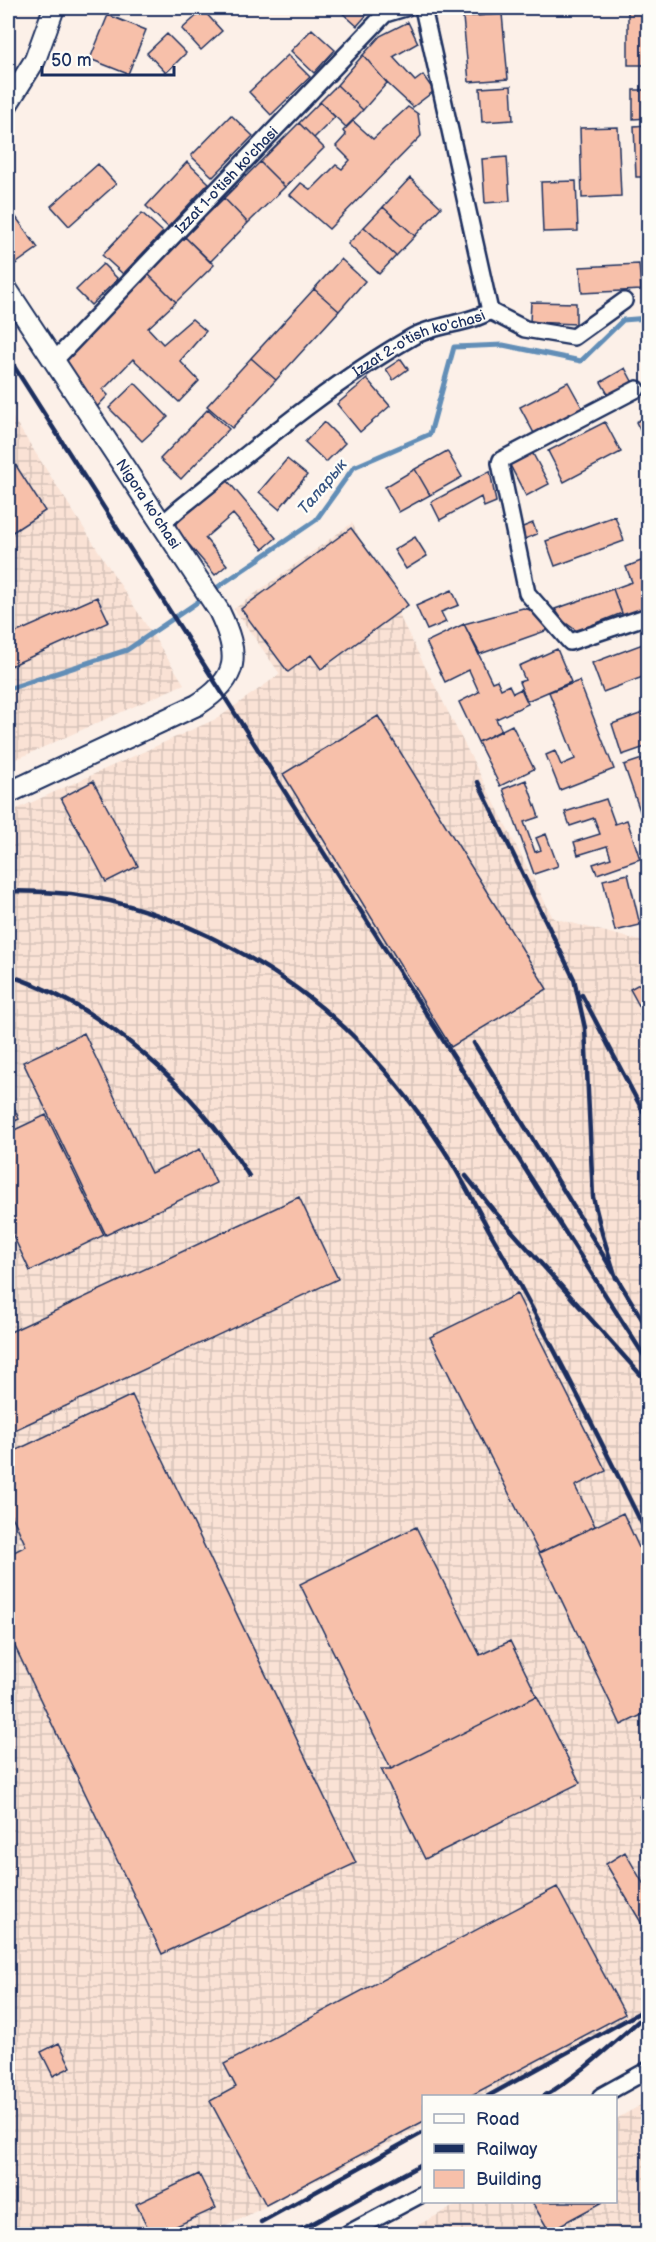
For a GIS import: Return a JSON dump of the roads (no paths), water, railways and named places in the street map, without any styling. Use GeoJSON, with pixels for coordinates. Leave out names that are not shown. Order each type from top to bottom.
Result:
{"type":"FeatureCollection","features":[{"type":"Feature","properties":{"kind":"street"},"geometry":{"type":"LineString","coordinates":[[8,103],[34,60],[54,8]]}},
{"type":"Feature","properties":{"kind":"street","name":"Izzat 1-o'tish ko'chasi"},"geometry":{"type":"LineString","coordinates":[[54,361],[385,14],[405,8]]}},
{"type":"Feature","properties":{"kind":"street","name":"Izzat 2-o'tish ko'chasi"},"geometry":{"type":"LineString","coordinates":[[161,525],[178,508],[344,380],[414,335],[452,322],[483,316],[490,311],[423,8]]}},
{"type":"Feature","properties":{"kind":"street","name":"Nigora ko'chasi"},"geometry":{"type":"LineString","coordinates":[[8,291],[219,611],[231,640],[232,662],[230,673],[220,690],[184,712],[8,793]]}},
{"type":"Feature","properties":{"kind":"street"},"geometry":{"type":"LineString","coordinates":[[490,311],[525,329],[574,337],[624,301]]}},
{"type":"Feature","properties":{"kind":"street"},"geometry":{"type":"LineString","coordinates":[[637,389],[501,460],[500,463],[527,593],[570,642],[648,616]]}},
{"type":"Feature","properties":{"kind":"street"},"geometry":{"type":"LineString","coordinates":[[604,2095],[648,2070]]}},
{"type":"Feature","properties":{"kind":"street"},"geometry":{"type":"LineString","coordinates":[[347,2235],[422,2194]]}},
{"type":"Feature","properties":{"kind":"waterway","name":"Таларык"},"geometry":{"type":"LineString","coordinates":[[212,591],[316,520],[354,467],[430,434],[454,347],[503,345],[581,361],[623,320],[648,318]]}},
{"type":"Feature","properties":{"kind":"waterway","name":"Таларык"},"geometry":{"type":"LineString","coordinates":[[8,689],[127,650],[205,597]]}},
{"type":"Feature","properties":{"kind":"railway"},"geometry":{"type":"LineString","coordinates":[[8,357],[648,1362]]}},
{"type":"Feature","properties":{"kind":"railway"},"geometry":{"type":"LineString","coordinates":[[478,782],[574,979],[585,1028],[593,1197],[616,1278]]}},
{"type":"Feature","properties":{"kind":"railway"},"geometry":{"type":"LineString","coordinates":[[8,891],[71,894],[110,901],[190,928],[229,946],[302,992],[363,1046],[416,1109],[457,1172],[554,1349],[648,1536]]}},
{"type":"Feature","properties":{"kind":"railway"},"geometry":{"type":"LineString","coordinates":[[8,975],[80,1008],[145,1055],[175,1082],[202,1112],[227,1143],[249,1176]]}},
{"type":"Feature","properties":{"kind":"railway"},"geometry":{"type":"LineString","coordinates":[[582,995],[648,1121]]}},
{"type":"Feature","properties":{"kind":"railway"},"geometry":{"type":"LineString","coordinates":[[474,1043],[648,1329]]}},
{"type":"Feature","properties":{"kind":"railway"},"geometry":{"type":"LineString","coordinates":[[466,1176],[494,1211],[648,1383]]}},
{"type":"Feature","properties":{"kind":"railway"},"geometry":{"type":"LineString","coordinates":[[490,2095],[648,2008]]}},
{"type":"Feature","properties":{"kind":"railway"},"geometry":{"type":"LineString","coordinates":[[546,2095],[582,2069],[642,2018]]}},
{"type":"Feature","properties":{"kind":"railway"},"geometry":{"type":"LineString","coordinates":[[261,2222],[422,2133]]}},
{"type":"Feature","properties":{"kind":"railway"},"geometry":{"type":"LineString","coordinates":[[293,2234],[422,2164]]}}]}
